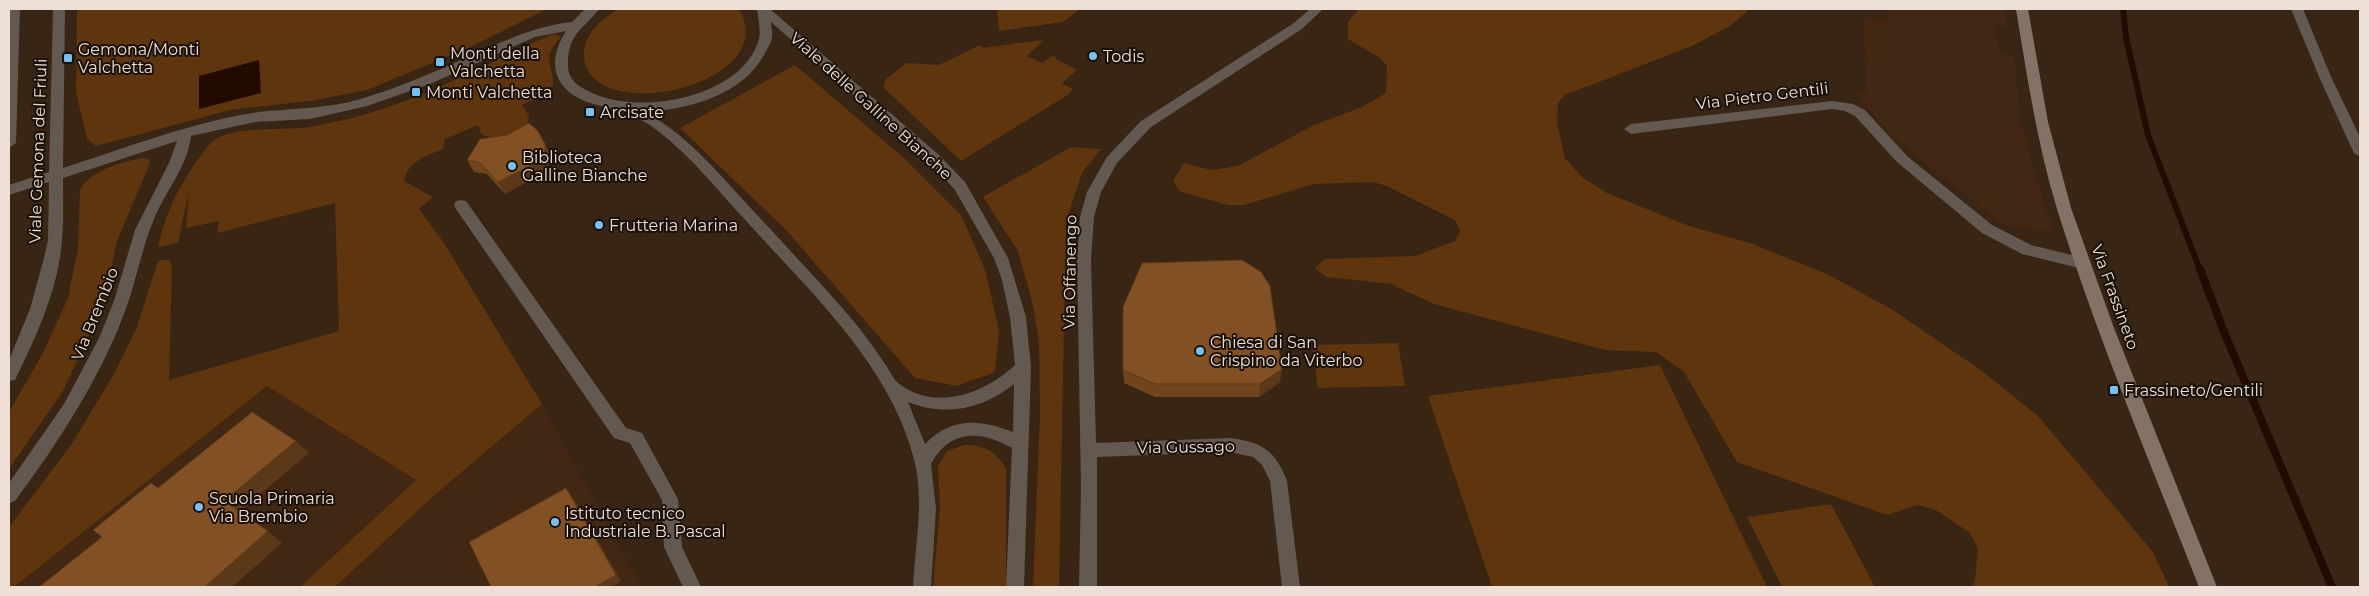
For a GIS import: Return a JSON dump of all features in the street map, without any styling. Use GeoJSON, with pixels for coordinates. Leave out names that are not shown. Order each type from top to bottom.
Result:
{"type":"FeatureCollection","features":[{"type":"Feature","properties":{"kind":"street","name":"Viale Gemona del Friuli"},"geometry":{"type":"LineString","coordinates":[[9,143],[14,9]]}},
{"type":"Feature","properties":{"kind":"street","name":"Viale Gemona del Friuli"},"geometry":{"type":"LineString","coordinates":[[9,375],[38,312],[49,273],[55,231],[59,9]]}},
{"type":"Feature","properties":{"kind":"street"},"geometry":{"type":"LineString","coordinates":[[630,110],[659,108],[687,102],[710,94],[736,78],[758,56],[766,41],[768,27],[763,9]]}},
{"type":"Feature","properties":{"kind":"street","name":"Viale delle Galline Bianche"},"geometry":{"type":"LineString","coordinates":[[763,9],[934,158],[960,186],[983,222],[1009,280],[1019,323],[1023,367],[1015,587]]}},
{"type":"Feature","properties":{"kind":"street","name":"Via Offanengo"},"geometry":{"type":"LineString","coordinates":[[1088,587],[1085,231],[1090,204],[1099,181],[1112,160],[1146,124],[1298,26],[1318,9]]}},
{"type":"Feature","properties":{"kind":"street","name":"Via Frassineto"},"geometry":{"type":"LineString","coordinates":[[2022,9],[2043,132],[2058,186],[2083,263],[2208,587]]}},
{"type":"Feature","properties":{"kind":"street"},"geometry":{"type":"LineString","coordinates":[[2297,9],[2326,79],[2360,151]]}},
{"type":"Feature","properties":{"kind":"street"},"geometry":{"type":"LineString","coordinates":[[590,10],[576,26],[562,53],[560,65],[564,77],[570,86],[588,100],[630,110],[662,127],[689,150],[860,340],[892,387],[910,421],[923,464],[926,519],[922,587]]}},
{"type":"Feature","properties":{"kind":"street"},"geometry":{"type":"LineString","coordinates":[[9,190],[185,132],[227,121],[310,114],[367,102],[425,81],[531,34],[553,28],[576,26]]}},
{"type":"Feature","properties":{"kind":"street","name":"Via Pietro Gentili"},"geometry":{"type":"LineString","coordinates":[[1631,129],[1832,105],[1848,106],[1864,116],[1902,159],[1987,229],[2027,250],[2083,263]]}},
{"type":"Feature","properties":{"kind":"street","name":"Via Brembio"},"geometry":{"type":"LineString","coordinates":[[9,496],[61,422],[99,355],[126,290],[147,219],[182,148],[185,132]]}},
{"type":"Feature","properties":{"kind":"street"},"geometry":{"type":"LineString","coordinates":[[461,205],[620,433],[636,438],[670,499],[673,547],[692,587]]}},
{"type":"Feature","properties":{"kind":"street"},"geometry":{"type":"LineString","coordinates":[[892,387],[926,401],[948,404],[987,393],[1007,382],[1023,367]]}},
{"type":"Feature","properties":{"kind":"street"},"geometry":{"type":"LineString","coordinates":[[923,464],[929,450],[936,442],[964,429],[975,427],[996,430],[1020,444]]}},
{"type":"Feature","properties":{"kind":"street","name":"Via Gussago"},"geometry":{"type":"LineString","coordinates":[[1088,450],[1230,445],[1248,446],[1256,450],[1270,462],[1279,479],[1291,587]]}},
{"type":"Feature","properties":{"kind":"shaded area"},"geometry":{"type":"Polygon","coordinates":[[[77,9],[547,9],[473,46],[367,90],[316,100],[230,110],[96,146],[87,139],[76,92],[77,9]]]}},
{"type":"Feature","properties":{"kind":"shaded area"},"geometry":{"type":"Polygon","coordinates":[[[618,9],[739,9],[745,36],[734,60],[709,77],[678,89],[644,93],[613,89],[592,76],[584,52],[591,32],[606,17],[618,9]]]}},
{"type":"Feature","properties":{"kind":"shaded area"},"geometry":{"type":"Polygon","coordinates":[[[997,9],[1080,9],[1063,22],[999,31],[997,9]]]}},
{"type":"Feature","properties":{"kind":"shaded area"},"geometry":{"type":"Polygon","coordinates":[[[1359,9],[1750,9],[1730,26],[1692,46],[1565,95],[1558,103],[1557,123],[1565,158],[1582,177],[1607,193],[1689,226],[1750,243],[1827,274],[1893,310],[1982,371],[2038,416],[2153,552],[2169,587],[1972,587],[1975,580],[1978,549],[1970,533],[1936,510],[1917,505],[1887,515],[1737,462],[1684,372],[1656,352],[1605,350],[1434,304],[1391,284],[1326,277],[1315,268],[1325,259],[1415,256],[1455,241],[1460,231],[1455,220],[1387,186],[1373,182],[1314,184],[1244,205],[1228,205],[1179,191],[1173,181],[1184,163],[1211,170],[1238,166],[1312,126],[1362,107],[1386,93],[1387,66],[1380,58],[1348,39],[1348,22],[1359,9]]]}},
{"type":"Feature","properties":{"kind":"shaded area"},"geometry":{"type":"Polygon","coordinates":[[[1884,9],[2005,9],[2006,27],[1994,25],[2000,50],[2014,56],[2021,125],[2053,232],[2003,225],[1913,154],[1886,129],[1859,97],[1857,93],[1866,93],[1864,17],[1887,21],[1888,10],[1884,9]]]}},
{"type":"Feature","properties":{"kind":"shaded area"},"geometry":{"type":"Polygon","coordinates":[[[553,34],[561,36],[549,56],[553,85],[539,97],[522,105],[529,116],[523,129],[510,136],[494,137],[481,134],[478,125],[445,139],[443,149],[424,157],[414,164],[406,174],[404,181],[433,197],[419,209],[444,243],[542,404],[437,493],[335,587],[300,587],[416,480],[267,386],[14,587],[9,587],[9,527],[71,445],[114,374],[137,327],[157,264],[160,260],[169,260],[172,266],[169,380],[339,331],[335,203],[217,233],[219,221],[186,228],[189,191],[178,243],[158,247],[164,224],[182,184],[210,143],[222,136],[234,133],[310,127],[370,113],[423,94],[553,34]]]}},
{"type":"Feature","properties":{"kind":"shaded area"},"geometry":{"type":"Polygon","coordinates":[[[1044,40],[1027,56],[1042,63],[1054,55],[1056,59],[1077,70],[1062,83],[1073,89],[1066,96],[961,161],[883,87],[886,79],[907,63],[939,65],[980,45],[982,48],[1044,40]]]}},
{"type":"Feature","properties":{"kind":"shaded area"},"geometry":{"type":"Polygon","coordinates":[[[259,60],[261,93],[199,109],[199,76],[259,60]]]}},
{"type":"Feature","properties":{"kind":"shaded area"},"geometry":{"type":"Polygon","coordinates":[[[795,65],[905,159],[961,215],[986,272],[999,332],[995,372],[957,386],[915,378],[787,231],[680,128],[795,65]]]}},
{"type":"Feature","properties":{"kind":"shaded area"},"geometry":{"type":"Polygon","coordinates":[[[1071,147],[1101,149],[1082,173],[1066,221],[1059,587],[1033,587],[1040,416],[1039,341],[1033,305],[1018,251],[983,197],[1071,147]]]}},
{"type":"Feature","properties":{"kind":"shaded area"},"geometry":{"type":"Polygon","coordinates":[[[142,158],[149,159],[150,163],[117,241],[109,278],[93,326],[63,391],[9,469],[9,412],[43,353],[68,298],[78,248],[80,190],[91,177],[99,172],[142,158]]]}},
{"type":"Feature","properties":{"kind":"shaded area"},"geometry":{"type":"Polygon","coordinates":[[[1398,343],[1405,386],[1318,388],[1312,345],[1398,343]]]}},
{"type":"Feature","properties":{"kind":"shaded area"},"geometry":{"type":"Polygon","coordinates":[[[1660,365],[1767,587],[1492,587],[1428,396],[1660,365]]]}},
{"type":"Feature","properties":{"kind":"shaded area"},"geometry":{"type":"Polygon","coordinates":[[[267,386],[416,480],[300,587],[14,587],[267,386]]]}},
{"type":"Feature","properties":{"kind":"shaded area"},"geometry":{"type":"Polygon","coordinates":[[[542,404],[642,587],[335,587],[437,493],[542,404]]]}},
{"type":"Feature","properties":{"kind":"shaded area"},"geometry":{"type":"Polygon","coordinates":[[[964,445],[978,446],[989,450],[994,453],[1006,469],[1006,587],[933,587],[940,507],[938,466],[947,451],[964,445]]]}},
{"type":"Feature","properties":{"kind":"shaded area"},"geometry":{"type":"Polygon","coordinates":[[[1831,504],[1875,587],[1782,587],[1747,517],[1831,504]]]}},
{"type":"Feature","properties":{"kind":"building","name":"Biblioteca Galline Bianche"},"geometry":{"type":"Polygon","coordinates":[[[529,123],[538,131],[545,144],[545,151],[532,165],[498,182],[480,163],[467,160],[480,139],[507,135],[529,123]]]}},
{"type":"Feature","properties":{"kind":"building","name":"Chiesa di San Crispino da Viterbo"},"geometry":{"type":"Polygon","coordinates":[[[1242,260],[1261,272],[1270,286],[1282,369],[1260,384],[1155,384],[1123,370],[1123,307],[1142,263],[1242,260]]]}},
{"type":"Feature","properties":{"kind":"building","name":"Scuola Primaria Via Brembio"},"geometry":{"type":"Polygon","coordinates":[[[252,412],[296,441],[224,501],[268,531],[205,587],[39,587],[102,537],[93,530],[151,483],[158,488],[252,412]]]}},
{"type":"Feature","properties":{"kind":"building","name":"Istituto tecnico Industriale B. Pascal"},"geometry":{"type":"Polygon","coordinates":[[[566,488],[616,575],[595,587],[491,587],[469,542],[566,488]]]}},
{"type":"Feature","properties":{"kind":"waterway"},"geometry":{"type":"LineString","coordinates":[[2123,9],[2126,38],[2148,135],[2200,270]]}},
{"type":"Feature","properties":{"kind":"waterway"},"geometry":{"type":"LineString","coordinates":[[2200,269],[2224,332],[2332,587]]}},
{"type":"Feature","properties":{"kind":"place","name":"Todis"},"geometry":{"type":"Point","coordinates":[1093,56]}},
{"type":"Feature","properties":{"kind":"place","name":"Gemona/Monti Valchetta"},"geometry":{"type":"Point","coordinates":[68,58]}},
{"type":"Feature","properties":{"kind":"place","name":"Monti della Valchetta"},"geometry":{"type":"Point","coordinates":[440,62]}},
{"type":"Feature","properties":{"kind":"place","name":"Monti Valchetta"},"geometry":{"type":"Point","coordinates":[416,92]}},
{"type":"Feature","properties":{"kind":"place","name":"Arcisate"},"geometry":{"type":"Point","coordinates":[590,112]}},
{"type":"Feature","properties":{"kind":"place","name":"Biblioteca Galline Bianche"},"geometry":{"type":"Point","coordinates":[512,166]}},
{"type":"Feature","properties":{"kind":"place","name":"Frutteria Marina"},"geometry":{"type":"Point","coordinates":[599,225]}},
{"type":"Feature","properties":{"kind":"place","name":"Chiesa di San Crispino da Viterbo"},"geometry":{"type":"Point","coordinates":[1200,351]}},
{"type":"Feature","properties":{"kind":"place","name":"Frassineto/Gentili"},"geometry":{"type":"Point","coordinates":[2114,390]}},
{"type":"Feature","properties":{"kind":"place","name":"Scuola Primaria Via Brembio"},"geometry":{"type":"Point","coordinates":[199,507]}},
{"type":"Feature","properties":{"kind":"place","name":"Istituto tecnico Industriale B. Pascal"},"geometry":{"type":"Point","coordinates":[555,522]}}]}
